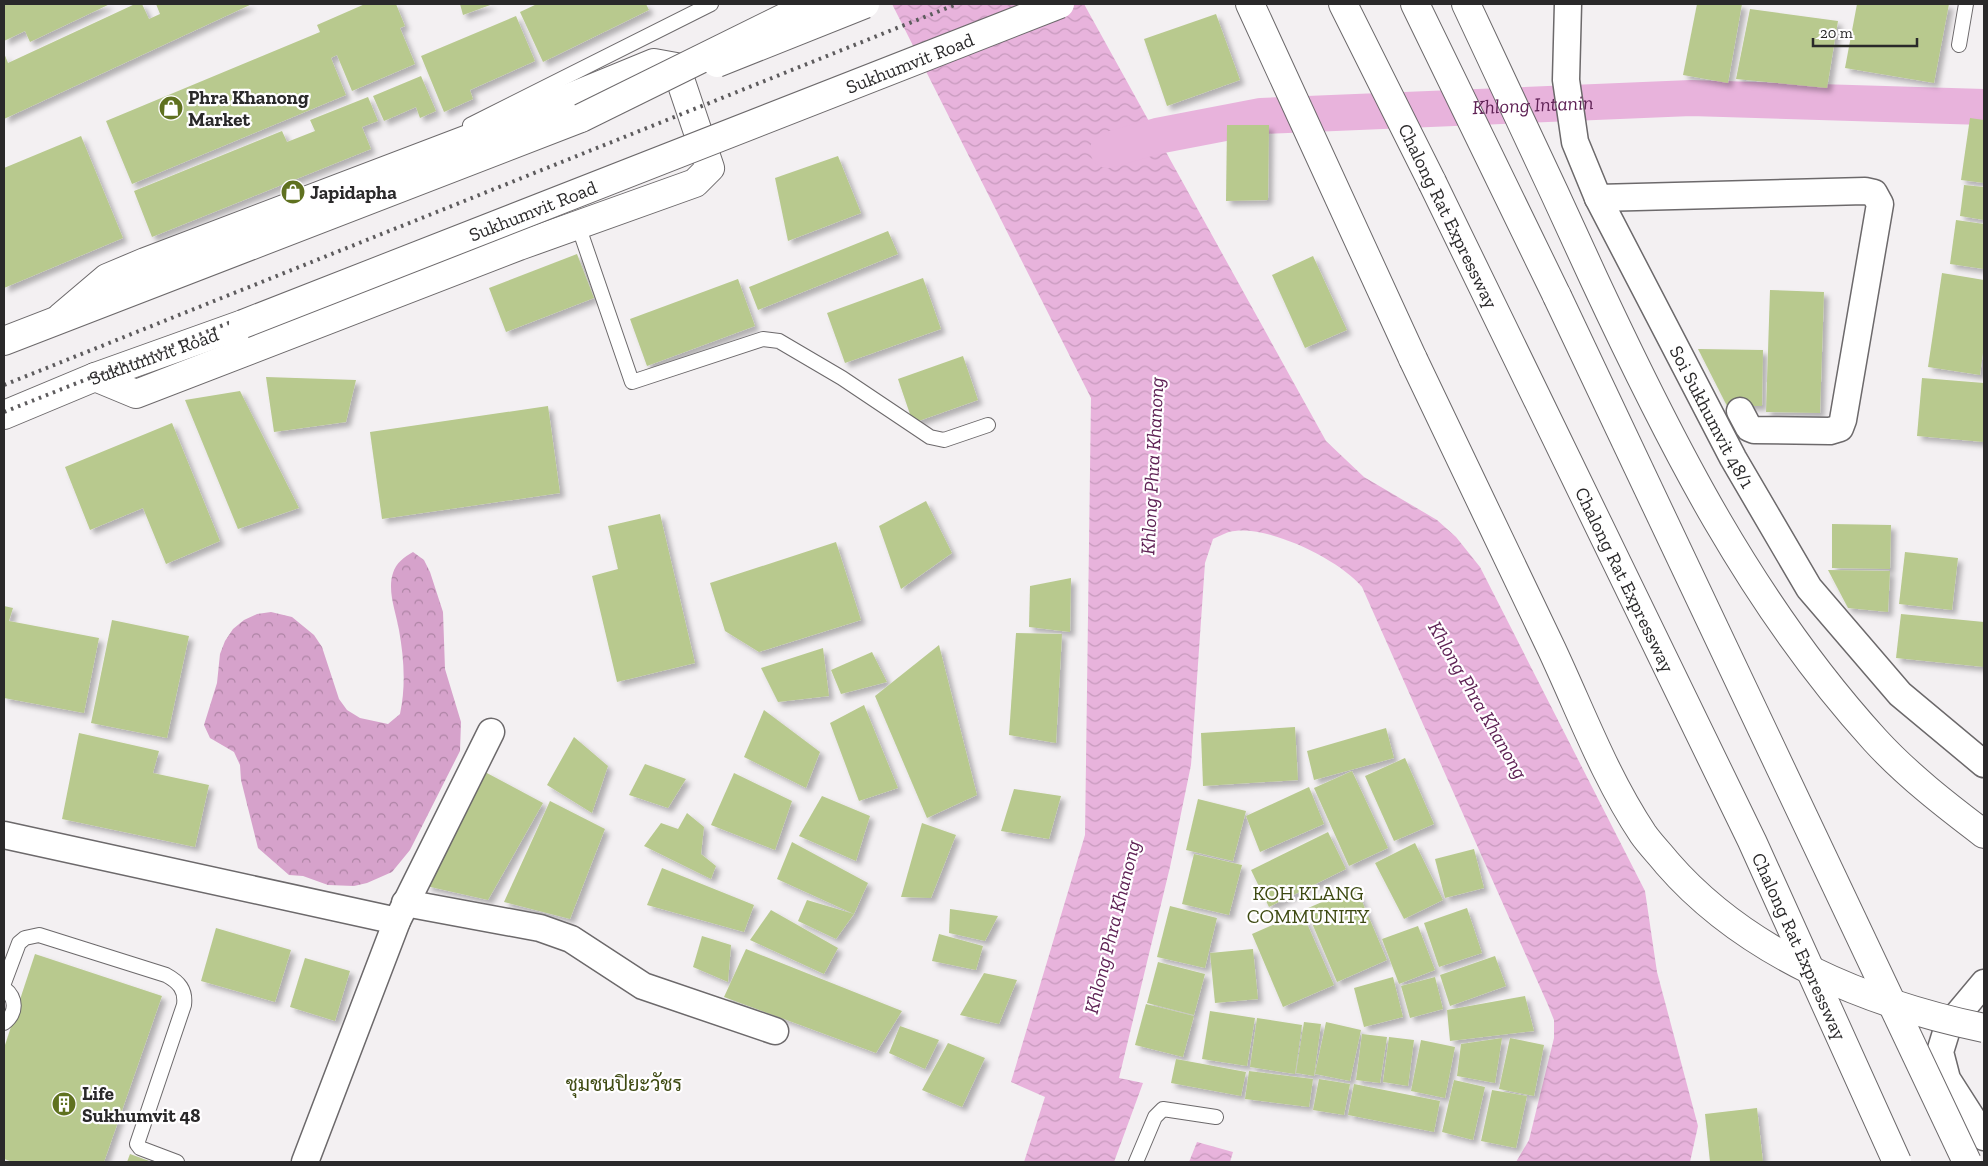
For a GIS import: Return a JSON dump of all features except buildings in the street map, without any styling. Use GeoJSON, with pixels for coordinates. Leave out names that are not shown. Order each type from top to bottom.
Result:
{"type":"FeatureCollection","features":[{"type":"Feature","properties":{"kind":"main road"},"geometry":{"type":"LineString","coordinates":[[581,118],[812,4]]}},
{"type":"Feature","properties":{"kind":"main road"},"geometry":{"type":"LineString","coordinates":[[4,341],[61,317],[581,118],[865,4]]}},
{"type":"Feature","properties":{"kind":"main road","name":"Sukhumvit Road"},"geometry":{"type":"LineString","coordinates":[[4,414],[95,378],[243,324],[1060,4]]}},
{"type":"Feature","properties":{"kind":"main road"},"geometry":{"type":"LineString","coordinates":[[1250,4],[1413,360],[1609,775],[1644,835],[1686,884],[1740,930],[1822,976],[1896,1005],[1984,1028]]}},
{"type":"Feature","properties":{"kind":"main road","name":"Chalong Rat Expressway"},"geometry":{"type":"LineString","coordinates":[[1343,4],[1432,182],[1752,841],[1897,1162]]}},
{"type":"Feature","properties":{"kind":"main road"},"geometry":{"type":"LineString","coordinates":[[1415,4],[1557,296],[1967,1162]]}},
{"type":"Feature","properties":{"kind":"main road"},"geometry":{"type":"LineString","coordinates":[[1466,4],[1651,400],[1747,574],[1803,654],[1876,742],[1948,807],[1984,834]]}},
{"type":"Feature","properties":{"kind":"main road"},"geometry":{"type":"LineString","coordinates":[[61,317],[107,278],[372,176],[654,63],[676,67],[710,168],[695,183],[578,225],[136,394],[95,378]]}},
{"type":"Feature","properties":{"kind":"street","name":"Soi Sukhumvit 48/1"},"geometry":{"type":"LineString","coordinates":[[1568,4],[1566,80],[1575,142],[1598,198],[1733,458],[1809,588],[1900,694],[1984,764]]}},
{"type":"Feature","properties":{"kind":"street"},"geometry":{"type":"LineString","coordinates":[[1598,198],[1865,190],[1874,192],[1880,204],[1844,420],[1840,428],[1830,431],[1754,430],[1749,428],[1740,411]]}},
{"type":"Feature","properties":{"kind":"street"},"geometry":{"type":"LineString","coordinates":[[305,1162],[401,912],[491,732]]}},
{"type":"Feature","properties":{"kind":"street"},"geometry":{"type":"LineString","coordinates":[[4,835],[401,912],[540,928],[571,938],[643,986],[775,1030]]}},
{"type":"Feature","properties":{"kind":"street"},"geometry":{"type":"LineString","coordinates":[[1984,983],[1948,1026],[1940,1052],[1947,1079],[1984,1137]]}},
{"type":"Feature","properties":{"kind":"lane"},"geometry":{"type":"LineString","coordinates":[[372,176],[711,4]]}},
{"type":"Feature","properties":{"kind":"lane"},"geometry":{"type":"LineString","coordinates":[[1959,45],[1966,4]]}},
{"type":"Feature","properties":{"kind":"lane"},"geometry":{"type":"LineString","coordinates":[[578,225],[632,382],[763,339],[770,339],[779,341],[826,369],[930,437],[944,440],[988,425]]}},
{"type":"Feature","properties":{"kind":"lane"},"geometry":{"type":"LineString","coordinates":[[4,983],[19,943],[32,935],[39,935],[166,975],[175,980],[184,992],[184,1005],[137,1144],[140,1148],[177,1162]]}},
{"type":"Feature","properties":{"kind":"lane"},"geometry":{"type":"LineString","coordinates":[[4,988],[11,994],[14,1006],[12,1013],[4,1023]]}},
{"type":"Feature","properties":{"kind":"lane"},"geometry":{"type":"LineString","coordinates":[[1136,1162],[1154,1116],[1163,1108],[1216,1117]]}},
{"type":"Feature","properties":{"kind":"green space"},"geometry":{"type":"Polygon","coordinates":[[[413,552],[424,560],[430,572],[443,612],[445,669],[461,722],[460,751],[410,850],[392,872],[367,883],[354,886],[328,885],[303,876],[289,875],[258,848],[241,780],[240,765],[234,752],[210,738],[204,725],[217,683],[220,654],[225,641],[233,629],[244,620],[257,614],[271,612],[292,617],[314,635],[322,647],[339,699],[347,710],[360,718],[388,724],[400,714],[404,682],[402,651],[391,594],[391,580],[398,563],[413,552]]]}},
{"type":"Feature","properties":{"kind":"water","name":"Khlong Phra Khanong"},"geometry":{"type":"Polygon","coordinates":[[[892,4],[1084,4],[1326,441],[1364,477],[1437,520],[1456,537],[1480,567],[1645,891],[1657,972],[1698,1126],[1690,1162],[1516,1162],[1529,1140],[1554,1038],[1554,1020],[1362,587],[1338,566],[1285,539],[1250,531],[1235,531],[1213,539],[1205,563],[1191,765],[1170,867],[1119,1078],[1143,1083],[1114,1162],[1024,1162],[1045,1097],[1011,1082],[1085,835],[1091,398],[892,4]]]}},
{"type":"Feature","properties":{"kind":"water"},"geometry":{"type":"Polygon","coordinates":[[[1197,1142],[1233,1152],[1230,1162],[1189,1162],[1197,1142]]]}},
{"type":"Feature","properties":{"kind":"waterway","name":"Khlong Intanin"},"geometry":{"type":"LineString","coordinates":[[1108,150],[1157,136],[1261,116],[1691,98],[1984,107]]}},
{"type":"Feature","properties":{"kind":"railway"},"geometry":{"type":"LineString","coordinates":[[4,385],[957,4]]}},
{"type":"Feature","properties":{"kind":"railway"},"geometry":{"type":"LineString","coordinates":[[4,412],[1034,4]]}},
{"type":"Feature","properties":{"kind":"place","name":"Phra Khanong Market"},"geometry":{"type":"Point","coordinates":[171,108]}},
{"type":"Feature","properties":{"kind":"place","name":"Japidapha"},"geometry":{"type":"Point","coordinates":[293,192]}},
{"type":"Feature","properties":{"kind":"place","name":"Life Sukhumvit 48"},"geometry":{"type":"Point","coordinates":[64,1104]}},
{"type":"Feature","properties":{"kind":"district","name":"KOH KLANG COMMUNITY"},"geometry":{"type":"Point","coordinates":[1308,904]}},
{"type":"Feature","properties":{"kind":"district","name":"ชุมชนปิยะวัชร"},"geometry":{"type":"Point","coordinates":[624,1084]}}]}
